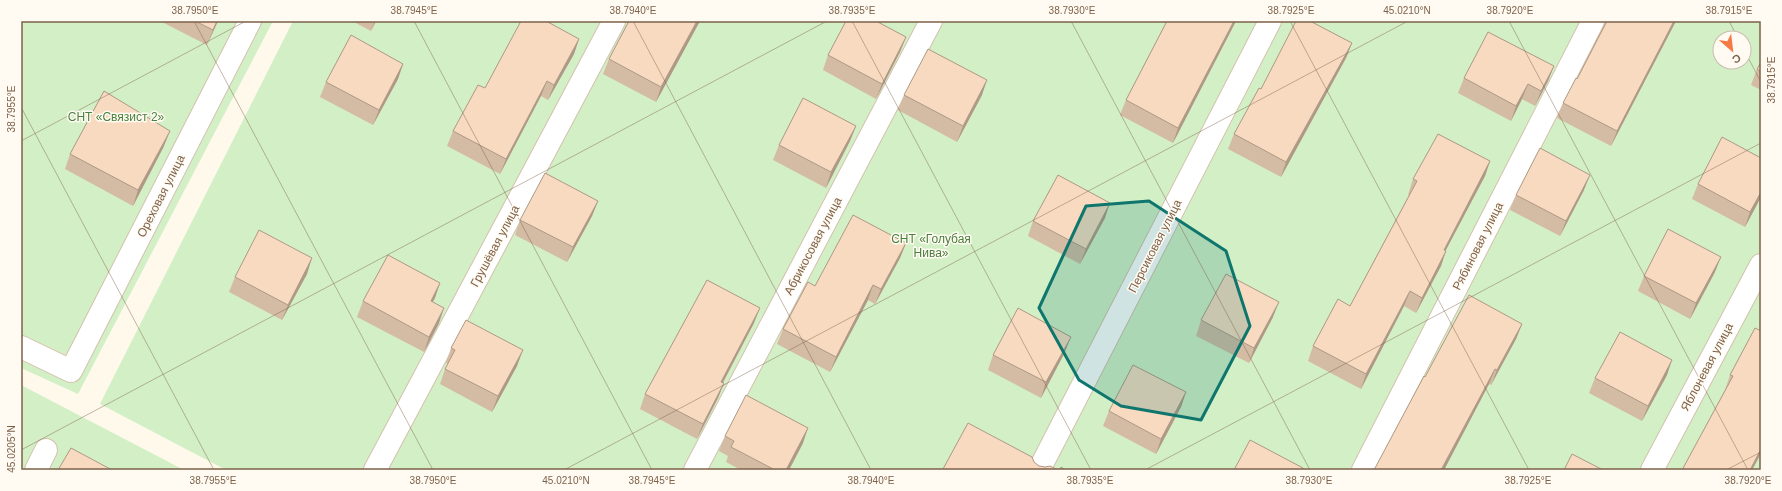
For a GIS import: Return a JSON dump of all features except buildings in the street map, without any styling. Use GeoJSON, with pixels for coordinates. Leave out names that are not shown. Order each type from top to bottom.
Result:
{"type":"FeatureCollection","features":[{"type":"Feature","properties":{"kind":"street","name":"Ореховая улица"},"geometry":{"type":"LineString","coordinates":[[21,347],[71,371],[250,21]]}},
{"type":"Feature","properties":{"kind":"street","name":"Грушёвая улица"},"geometry":{"type":"LineString","coordinates":[[375,470],[614,21]]}},
{"type":"Feature","properties":{"kind":"street","name":"Абрикосовая улица"},"geometry":{"type":"LineString","coordinates":[[695,470],[931,21]]}},
{"type":"Feature","properties":{"kind":"street","name":"Персиковая улица"},"geometry":{"type":"LineString","coordinates":[[1039,470],[1270,21]]}},
{"type":"Feature","properties":{"kind":"street","name":"Рябиновая улица"},"geometry":{"type":"LineString","coordinates":[[1363,470],[1593,21]]}},
{"type":"Feature","properties":{"kind":"street","name":"Яблоневая улица"},"geometry":{"type":"LineString","coordinates":[[1652,470],[1761,265]]}},
{"type":"Feature","properties":{"kind":"street"},"geometry":{"type":"LineString","coordinates":[[36,470],[46,450]]}},
{"type":"Feature","properties":{"kind":"highlighted area"},"geometry":{"type":"Polygon","coordinates":[[[1149,201],[1226,251],[1250,326],[1201,420],[1121,406],[1079,380],[1039,308],[1086,206],[1149,201]]]}},
{"type":"Feature","properties":{"kind":"green space","name":"СНТ «Связист 2»"},"geometry":{"type":"Polygon","coordinates":[[[21,21],[273,21],[78,394],[21,368],[21,21]]]}},
{"type":"Feature","properties":{"kind":"green space","name":"СНТ «Голубая Нива»"},"geometry":{"type":"Polygon","coordinates":[[[293,21],[1761,21],[1761,470],[226,470],[100,404],[293,21]]]}},
{"type":"Feature","properties":{"kind":"green space"},"geometry":{"type":"Polygon","coordinates":[[[21,385],[184,470],[21,470],[21,385]]]}}]}
